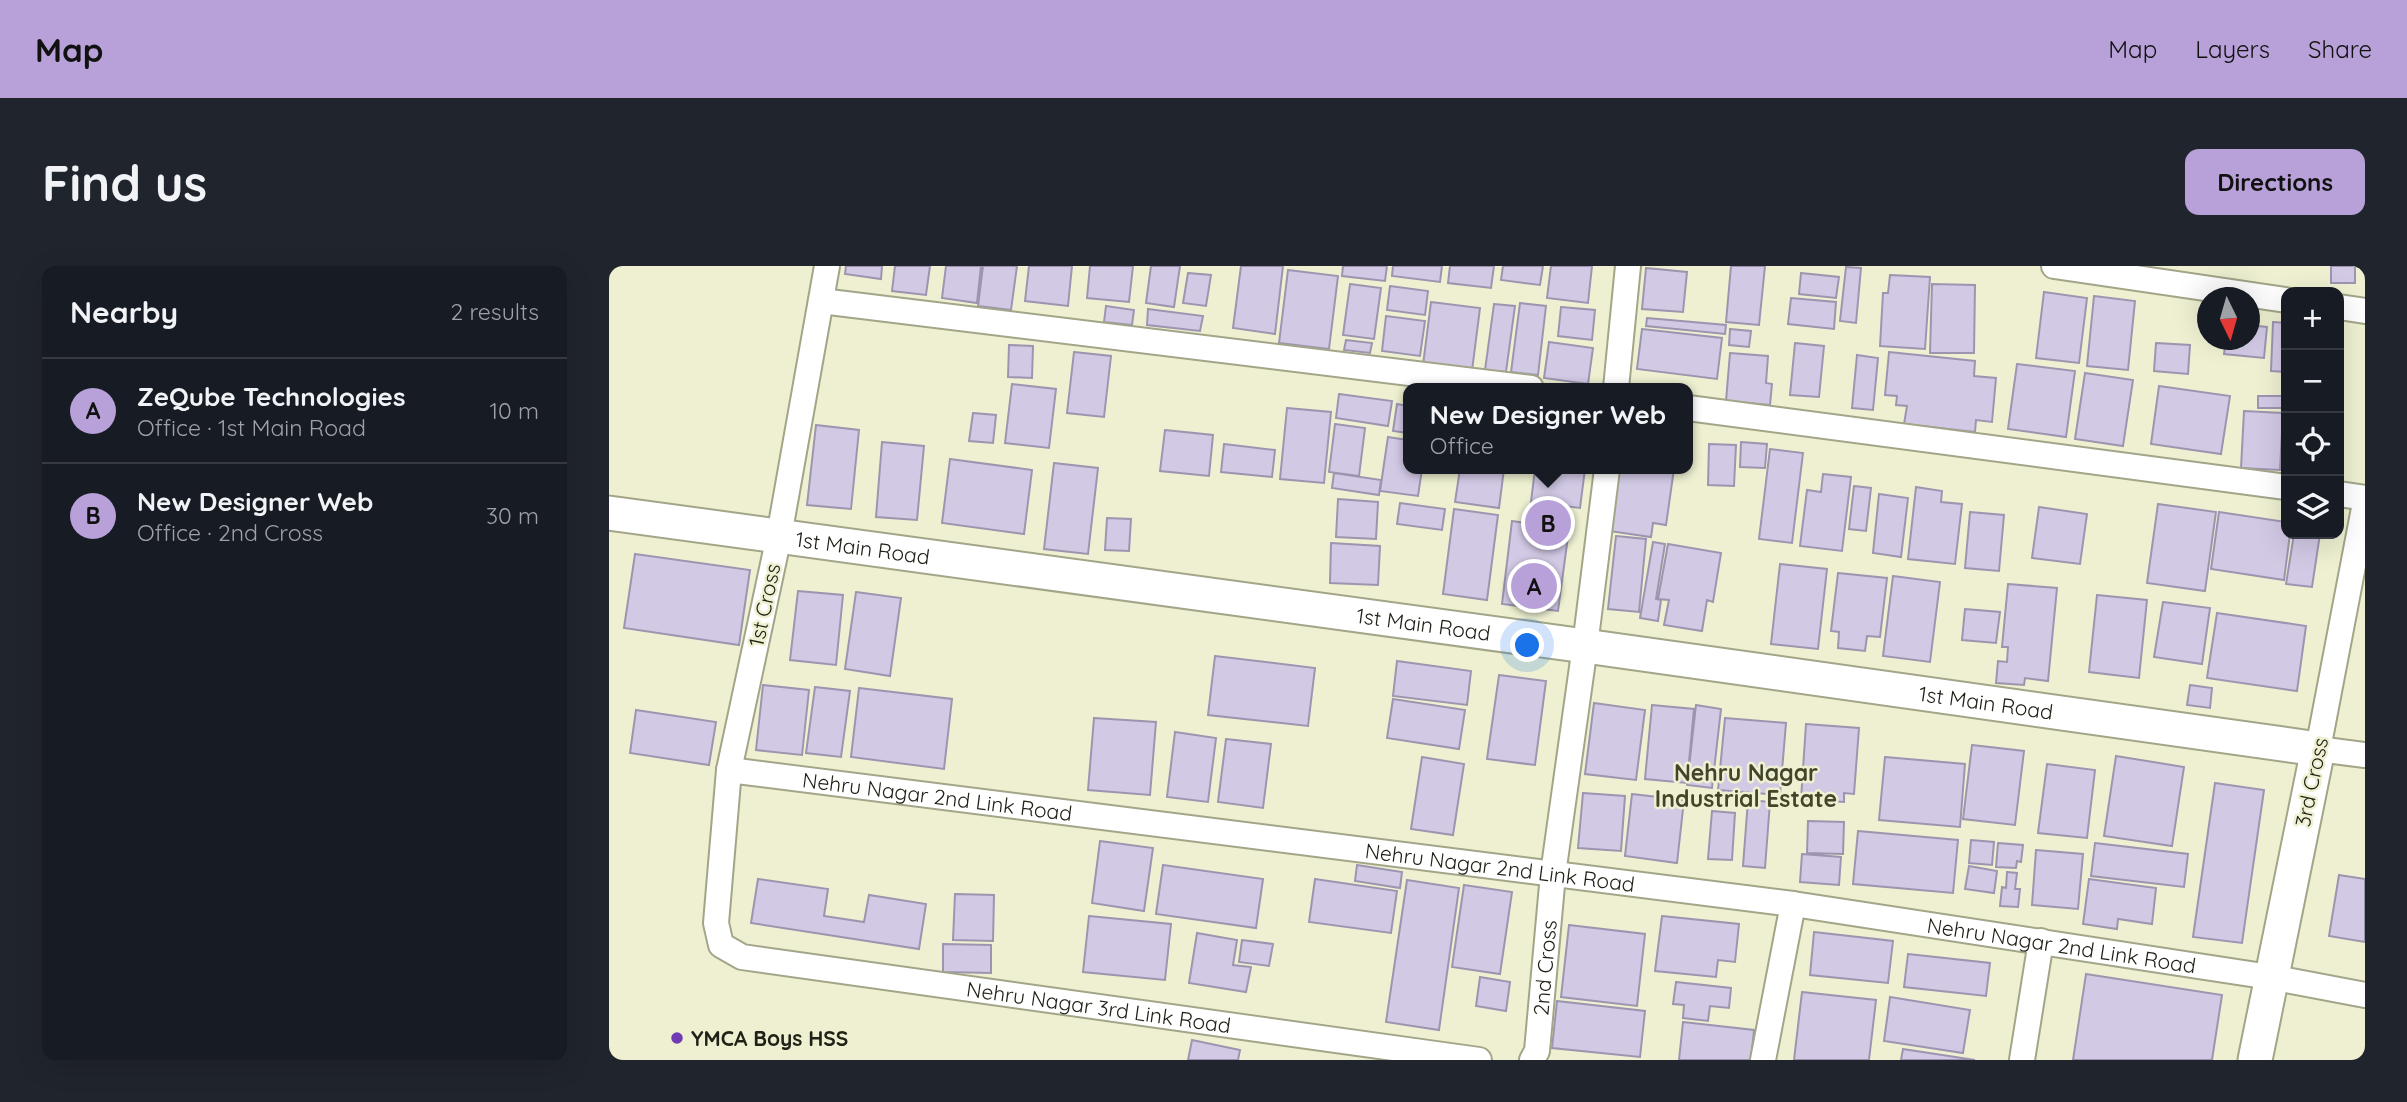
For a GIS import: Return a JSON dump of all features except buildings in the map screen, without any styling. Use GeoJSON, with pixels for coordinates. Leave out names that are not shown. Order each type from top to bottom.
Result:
{"type":"FeatureCollection","features":[{"type":"Feature","properties":{"kind":"street","name":"1st Cross"},"geometry":{"type":"LineString","coordinates":[[721,945],[716,923],[729,769],[779,536],[827,266]]}},
{"type":"Feature","properties":{"kind":"street"},"geometry":{"type":"LineString","coordinates":[[1616,383],[1628,266]]}},
{"type":"Feature","properties":{"kind":"street"},"geometry":{"type":"LineString","coordinates":[[2054,266],[2191,276],[2281,299]]}},
{"type":"Feature","properties":{"kind":"street"},"geometry":{"type":"LineString","coordinates":[[821,301],[1490,383]]}},
{"type":"Feature","properties":{"kind":"street"},"geometry":{"type":"LineString","coordinates":[[2344,308],[2365,311]]}},
{"type":"Feature","properties":{"kind":"street"},"geometry":{"type":"LineString","coordinates":[[1693,409],[2281,486]]}},
{"type":"Feature","properties":{"kind":"street"},"geometry":{"type":"LineString","coordinates":[[1585,646],[1606,474]]}},
{"type":"Feature","properties":{"kind":"street"},"geometry":{"type":"LineString","coordinates":[[2344,495],[2365,498]]}},
{"type":"Feature","properties":{"kind":"street","name":"3rd Cross"},"geometry":{"type":"LineString","coordinates":[[2255,1060],[2365,503]]}},
{"type":"Feature","properties":{"kind":"street","name":"1st Main Road"},"geometry":{"type":"LineString","coordinates":[[609,513],[2365,755]]}},
{"type":"Feature","properties":{"kind":"street","name":"2nd Cross"},"geometry":{"type":"LineString","coordinates":[[1532,1060],[1537,1051],[1553,874],[1585,646]]}},
{"type":"Feature","properties":{"kind":"street","name":"Nehru Nagar 2nd Link Road"},"geometry":{"type":"LineString","coordinates":[[729,769],[1793,904],[2270,977],[2365,995]]}},
{"type":"Feature","properties":{"kind":"street"},"geometry":{"type":"LineString","coordinates":[[1763,1060],[1793,904]]}},
{"type":"Feature","properties":{"kind":"street"},"geometry":{"type":"LineString","coordinates":[[2022,1060],[2041,941]]}},
{"type":"Feature","properties":{"kind":"street","name":"Nehru Nagar 3rd Link Road"},"geometry":{"type":"LineString","coordinates":[[721,945],[742,957],[1479,1060]]}},
{"type":"Feature","properties":{"kind":"place","name":"New Designer Web"},"geometry":{"type":"Point","coordinates":[1548,523]}},
{"type":"Feature","properties":{"kind":"place","name":"ZeQube Technologies"},"geometry":{"type":"Point","coordinates":[1534,586]}},
{"type":"Feature","properties":{"kind":"place","name":"YMCA Boys HSS"},"geometry":{"type":"Point","coordinates":[677,1038]}},
{"type":"Feature","properties":{"kind":"district","name":"Nehru Nagar Industrial Estate"},"geometry":{"type":"Point","coordinates":[1746,785]}}]}
